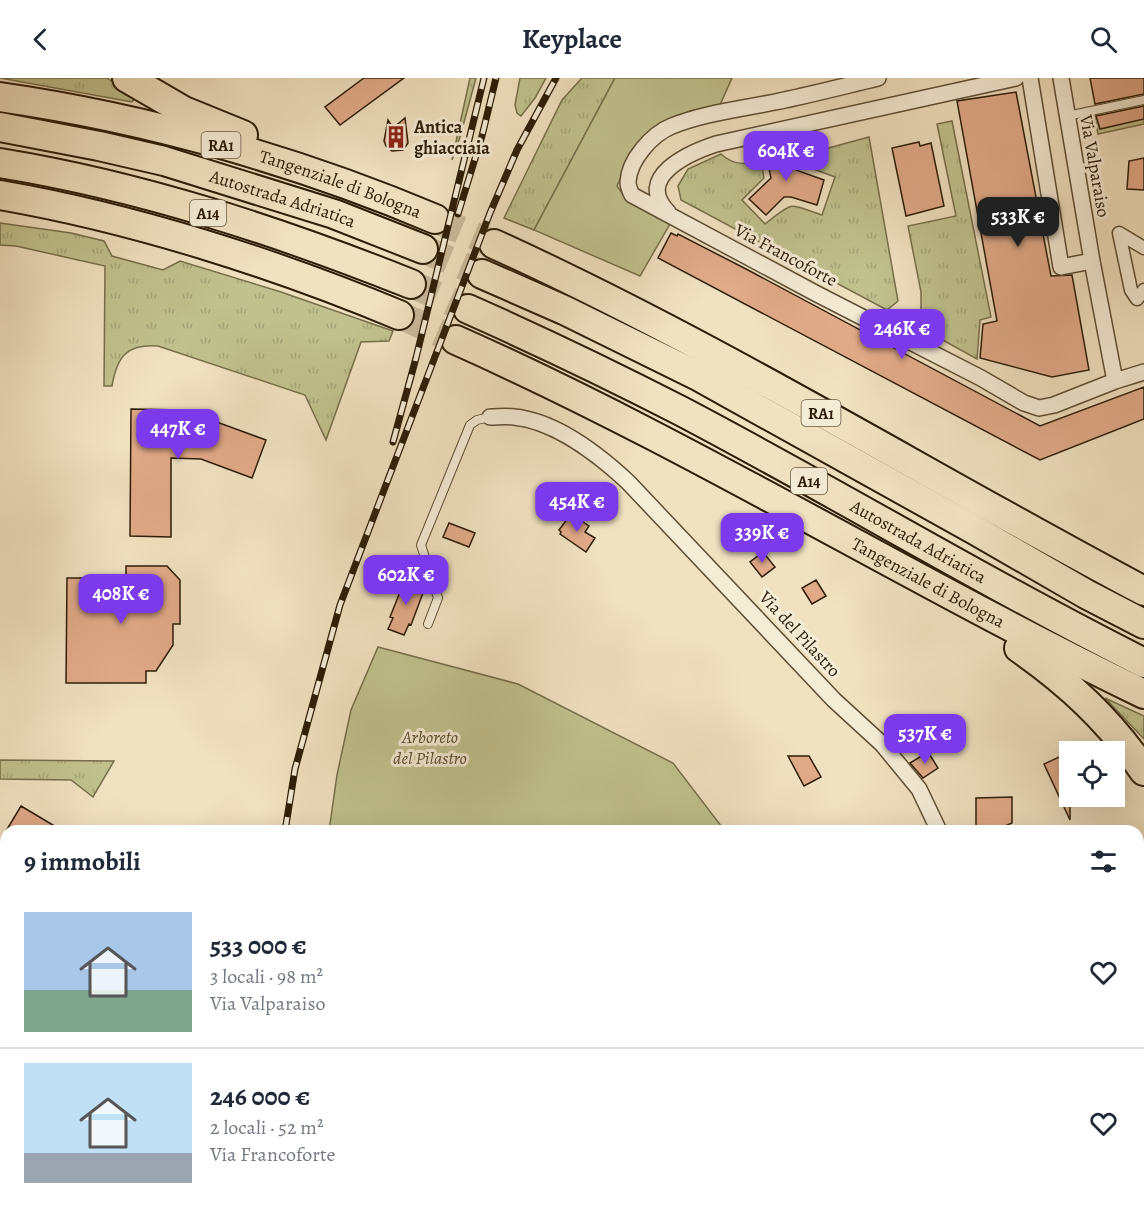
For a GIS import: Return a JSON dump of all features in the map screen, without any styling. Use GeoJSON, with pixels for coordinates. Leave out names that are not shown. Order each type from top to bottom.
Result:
{"type":"FeatureCollection","features":[{"type":"Feature","properties":{"kind":"highway","name":"Tangenziale di Bologna"},"geometry":{"type":"LineString","coordinates":[[0,97],[100,114],[242,151],[335,181],[429,217],[344,175],[184,111],[127,78]]}},
{"type":"Feature","properties":{"kind":"highway","name":"Autostrada Adriatica"},"geometry":{"type":"LineString","coordinates":[[0,127],[164,161],[334,214],[423,249]]}},
{"type":"Feature","properties":{"kind":"highway","name":"Autostrada Adriatica"},"geometry":{"type":"LineString","coordinates":[[0,163],[94,181],[156,197],[309,245],[411,284]]}},
{"type":"Feature","properties":{"kind":"highway"},"geometry":{"type":"LineString","coordinates":[[0,195],[90,214],[163,233],[288,273],[399,315]]}},
{"type":"Feature","properties":{"kind":"highway"},"geometry":{"type":"LineString","coordinates":[[0,210],[77,221],[233,255]]}},
{"type":"Feature","properties":{"kind":"highway","name":"RA1"},"geometry":{"type":"LineString","coordinates":[[494,244],[715,353],[1144,591]]}},
{"type":"Feature","properties":{"kind":"highway","name":"Autostrada Adriatica"},"geometry":{"type":"LineString","coordinates":[[482,274],[564,310],[700,377],[1086,594],[1144,624]]}},
{"type":"Feature","properties":{"kind":"highway","name":"Autostrada Adriatica"},"geometry":{"type":"LineString","coordinates":[[468,309],[602,371],[681,411],[1070,626],[1144,663]]}},
{"type":"Feature","properties":{"kind":"highway","name":"Tangenziale di Bologna"},"geometry":{"type":"LineString","coordinates":[[456,340],[537,376],[642,429],[1048,647],[1144,694]]}},
{"type":"Feature","properties":{"kind":"highway"},"geometry":{"type":"LineString","coordinates":[[898,566],[1045,666],[1067,684],[1103,718],[1144,771]]}},
{"type":"Feature","properties":{"kind":"street","name":"Via Francoforte"},"geometry":{"type":"LineString","coordinates":[[878,78],[709,115],[671,126],[640,153],[632,166],[627,183],[632,195],[981,378],[1024,403],[1039,408],[1054,405],[1144,372]]}},
{"type":"Feature","properties":{"kind":"street"},"geometry":{"type":"LineString","coordinates":[[673,216],[662,206],[658,195],[658,183],[672,164],[691,153],[716,144],[1016,78]]}},
{"type":"Feature","properties":{"kind":"street"},"geometry":{"type":"LineString","coordinates":[[1030,78],[1061,267],[1092,261]]}},
{"type":"Feature","properties":{"kind":"street","name":"Via Valparaiso"},"geometry":{"type":"LineString","coordinates":[[1061,78],[1115,381]]}},
{"type":"Feature","properties":{"kind":"street"},"geometry":{"type":"LineString","coordinates":[[1144,248],[1119,232],[1131,290],[1137,299],[1144,290]]}},
{"type":"Feature","properties":{"kind":"street","name":"Via del Pilastro"},"geometry":{"type":"LineString","coordinates":[[490,417],[515,417],[540,424],[570,438],[607,463],[628,482],[834,700],[882,744],[919,789],[936,825]]}},
{"type":"Feature","properties":{"kind":"lane"},"geometry":{"type":"LineString","coordinates":[[1067,116],[1144,100]]}},
{"type":"Feature","properties":{"kind":"lane"},"geometry":{"type":"LineString","coordinates":[[428,624],[438,598],[421,545],[470,425],[477,420],[490,417]]}},
{"type":"Feature","properties":{"kind":"green space"},"geometry":{"type":"Polygon","coordinates":[[[0,78],[107,78],[135,98],[132,102],[0,78]]]}},
{"type":"Feature","properties":{"kind":"green space"},"geometry":{"type":"Polygon","coordinates":[[[470,78],[476,78],[452,160],[470,78]]]}},
{"type":"Feature","properties":{"kind":"green space"},"geometry":{"type":"Polygon","coordinates":[[[520,78],[546,78],[535,98],[521,116],[517,113],[515,105],[520,78]]]}},
{"type":"Feature","properties":{"kind":"green space"},"geometry":{"type":"Polygon","coordinates":[[[582,78],[615,78],[534,230],[504,218],[562,100],[582,78]]]}},
{"type":"Feature","properties":{"kind":"green space"},"geometry":{"type":"Polygon","coordinates":[[[615,78],[732,78],[720,105],[690,111],[660,125],[635,148],[617,186],[627,200],[670,224],[640,276],[534,230],[615,78]]]}},
{"type":"Feature","properties":{"kind":"green space"},"geometry":{"type":"Polygon","coordinates":[[[1144,99],[1144,124],[1098,134],[1094,113],[1144,99]]]}},
{"type":"Feature","properties":{"kind":"green space"},"geometry":{"type":"Polygon","coordinates":[[[952,121],[991,317],[980,320],[977,359],[921,328],[921,292],[908,226],[956,216],[937,124],[952,121]]]}},
{"type":"Feature","properties":{"kind":"green space"},"geometry":{"type":"Polygon","coordinates":[[[869,137],[898,301],[887,310],[681,200],[678,186],[688,169],[721,154],[740,163],[761,161],[764,178],[742,200],[765,224],[791,206],[822,215],[835,177],[802,165],[799,156],[869,137]]]}},
{"type":"Feature","properties":{"kind":"green space"},"geometry":{"type":"Polygon","coordinates":[[[0,223],[71,233],[104,241],[112,256],[163,270],[180,261],[281,292],[393,331],[389,341],[361,342],[326,440],[305,395],[158,346],[138,347],[125,354],[117,367],[112,386],[104,386],[105,266],[16,246],[0,245],[0,223]]]}},
{"type":"Feature","properties":{"kind":"green space","name":"Arboreto del Pilastro"},"geometry":{"type":"Polygon","coordinates":[[[378,647],[518,684],[673,763],[720,825],[330,825],[337,775],[351,710],[378,647]]]}},
{"type":"Feature","properties":{"kind":"green space"},"geometry":{"type":"Polygon","coordinates":[[[1105,698],[1144,716],[1144,739],[1105,698]]]}},
{"type":"Feature","properties":{"kind":"green space"},"geometry":{"type":"Polygon","coordinates":[[[0,760],[114,761],[93,797],[71,780],[0,779],[0,760]]]}},
{"type":"Feature","properties":{"kind":"building"},"geometry":{"type":"Polygon","coordinates":[[[364,78],[404,78],[340,125],[325,107],[364,78]]]}},
{"type":"Feature","properties":{"kind":"building"},"geometry":{"type":"Polygon","coordinates":[[[1090,78],[1144,78],[1144,94],[1095,104],[1090,78]]]}},
{"type":"Feature","properties":{"kind":"building"},"geometry":{"type":"Polygon","coordinates":[[[1016,92],[1051,276],[1072,275],[1089,370],[1052,377],[980,358],[983,324],[997,321],[957,101],[1016,92]]]}},
{"type":"Feature","properties":{"kind":"building"},"geometry":{"type":"Polygon","coordinates":[[[1144,106],[1144,119],[1100,129],[1096,116],[1144,106]]]}},
{"type":"Feature","properties":{"kind":"building","name":"Antica ghiacciaia"},"geometry":{"type":"Polygon","coordinates":[[[405,118],[408,143],[403,150],[392,151],[384,141],[388,120],[393,128],[405,118]]]}},
{"type":"Feature","properties":{"kind":"building"},"geometry":{"type":"Polygon","coordinates":[[[919,142],[920,146],[931,143],[944,206],[906,216],[892,148],[919,142]]]}},
{"type":"Feature","properties":{"kind":"building"},"geometry":{"type":"Polygon","coordinates":[[[789,145],[796,170],[824,180],[817,205],[784,197],[766,215],[749,199],[771,178],[765,150],[789,145]]]}},
{"type":"Feature","properties":{"kind":"building"},"geometry":{"type":"Polygon","coordinates":[[[1144,158],[1144,190],[1127,189],[1129,161],[1144,158]]]}},
{"type":"Feature","properties":{"kind":"building"},"geometry":{"type":"Polygon","coordinates":[[[671,233],[677,236],[678,234],[748,270],[1040,426],[1144,387],[1144,419],[1040,460],[658,258],[671,233]]]}},
{"type":"Feature","properties":{"kind":"building"},"geometry":{"type":"Polygon","coordinates":[[[131,409],[184,410],[266,440],[252,478],[201,459],[171,458],[171,537],[130,536],[131,409]]]}},
{"type":"Feature","properties":{"kind":"building"},"geometry":{"type":"Polygon","coordinates":[[[571,514],[589,526],[585,532],[595,538],[586,552],[560,534],[559,530],[571,514]]]}},
{"type":"Feature","properties":{"kind":"building"},"geometry":{"type":"Polygon","coordinates":[[[449,523],[475,533],[469,547],[443,537],[449,523]]]}},
{"type":"Feature","properties":{"kind":"building"},"geometry":{"type":"Polygon","coordinates":[[[763,552],[775,567],[762,577],[750,562],[763,552]]]}},
{"type":"Feature","properties":{"kind":"building"},"geometry":{"type":"Polygon","coordinates":[[[126,566],[167,566],[180,580],[180,624],[173,624],[173,645],[156,671],[146,671],[146,683],[66,683],[67,578],[126,578],[126,566]]]}},
{"type":"Feature","properties":{"kind":"building"},"geometry":{"type":"Polygon","coordinates":[[[406,577],[426,585],[411,625],[409,624],[404,635],[388,629],[393,618],[390,617],[406,577]]]}},
{"type":"Feature","properties":{"kind":"building"},"geometry":{"type":"Polygon","coordinates":[[[816,580],[826,596],[812,604],[802,588],[816,580]]]}},
{"type":"Feature","properties":{"kind":"building"},"geometry":{"type":"Polygon","coordinates":[[[928,752],[938,768],[923,778],[910,763],[928,752]]]}},
{"type":"Feature","properties":{"kind":"building"},"geometry":{"type":"Polygon","coordinates":[[[788,756],[809,756],[821,777],[804,786],[788,756]]]}},
{"type":"Feature","properties":{"kind":"building"},"geometry":{"type":"Polygon","coordinates":[[[1059,757],[1059,796],[1044,764],[1059,757]]]}},
{"type":"Feature","properties":{"kind":"building"},"geometry":{"type":"Polygon","coordinates":[[[1012,797],[1012,823],[976,825],[976,798],[1012,797]]]}},
{"type":"Feature","properties":{"kind":"building"},"geometry":{"type":"Polygon","coordinates":[[[21,806],[53,825],[10,825],[21,806]]]}},
{"type":"Feature","properties":{"kind":"building"},"geometry":{"type":"Polygon","coordinates":[[[1064,807],[1070,807],[1070,820],[1064,807]]]}},
{"type":"Feature","properties":{"kind":"tunnel"},"geometry":{"type":"LineString","coordinates":[[435,219],[494,244]]}},
{"type":"Feature","properties":{"kind":"tunnel"},"geometry":{"type":"LineString","coordinates":[[423,249],[482,274]]}},
{"type":"Feature","properties":{"kind":"tunnel"},"geometry":{"type":"LineString","coordinates":[[411,284],[468,309]]}},
{"type":"Feature","properties":{"kind":"tunnel"},"geometry":{"type":"LineString","coordinates":[[399,315],[456,340]]}},
{"type":"Feature","properties":{"kind":"railway"},"geometry":{"type":"LineString","coordinates":[[393,442],[416,358],[484,78]]}},
{"type":"Feature","properties":{"kind":"railway"},"geometry":{"type":"LineString","coordinates":[[458,214],[482,136],[496,78]]}},
{"type":"Feature","properties":{"kind":"railway"},"geometry":{"type":"LineString","coordinates":[[286,825],[295,769],[340,605],[490,213],[517,150],[556,78]]}},
{"type":"Feature","properties":{"kind":"place","name":"Antica ghiacciaia"},"geometry":{"type":"Point","coordinates":[396,137]}}]}
